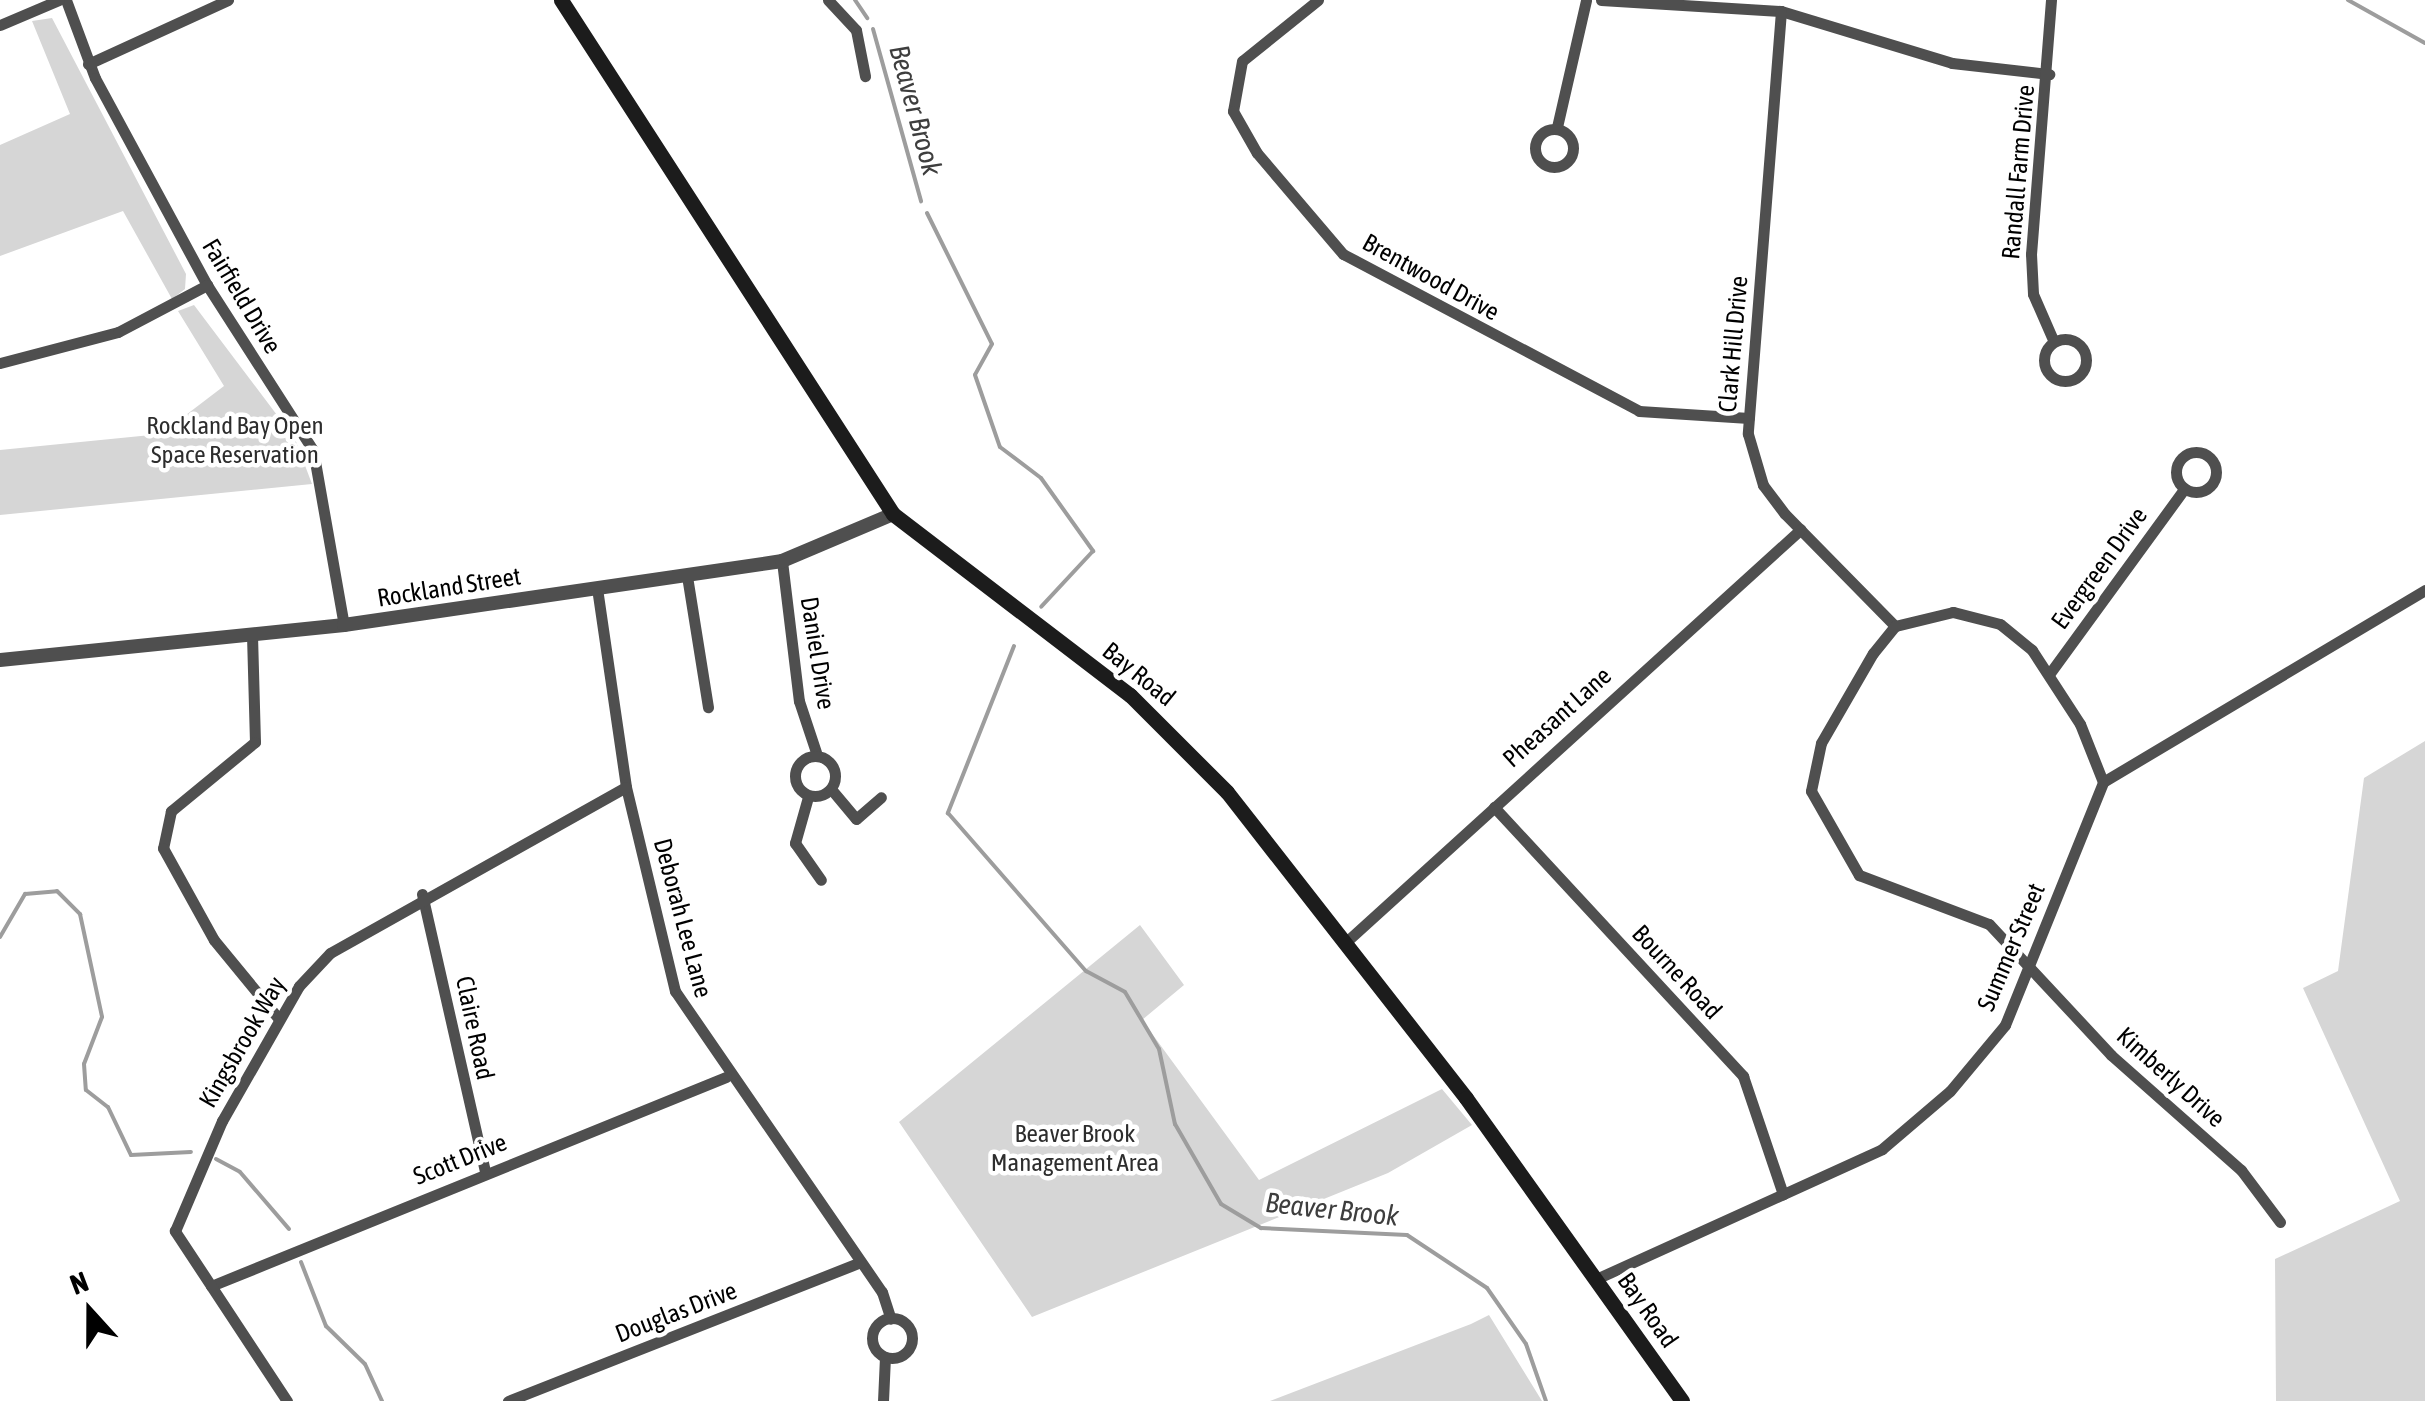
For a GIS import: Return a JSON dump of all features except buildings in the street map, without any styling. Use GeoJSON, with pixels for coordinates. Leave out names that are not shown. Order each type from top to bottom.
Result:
{"type":"FeatureCollection","features":[{"type":"Feature","properties":{"kind":"main road","name":"Bay Road"},"geometry":{"type":"LineString","coordinates":[[561,0],[893,514],[1180,740],[1346,942],[1682,1401]]}},
{"type":"Feature","properties":{"kind":"street"},"geometry":{"type":"LineString","coordinates":[[0,25],[62,0]]}},
{"type":"Feature","properties":{"kind":"street","name":"Fairfield Drive"},"geometry":{"type":"LineString","coordinates":[[62,0],[88,64],[206,285],[313,450],[344,626]]}},
{"type":"Feature","properties":{"kind":"street"},"geometry":{"type":"LineString","coordinates":[[88,64],[228,0]]}},
{"type":"Feature","properties":{"kind":"street"},"geometry":{"type":"LineString","coordinates":[[828,0],[856,30],[866,76]]}},
{"type":"Feature","properties":{"kind":"street","name":"Brentwood Drive"},"geometry":{"type":"LineString","coordinates":[[1318,0],[1242,62],[1233,111],[1257,153],[1343,254],[1639,411],[1749,418]]}},
{"type":"Feature","properties":{"kind":"street"},"geometry":{"type":"LineString","coordinates":[[1557,127],[1586,0]]}},
{"type":"Feature","properties":{"kind":"street"},"geometry":{"type":"LineString","coordinates":[[1601,0],[1781,12],[1952,63],[2049,74]]}},
{"type":"Feature","properties":{"kind":"street","name":"Randall Farm Drive"},"geometry":{"type":"LineString","coordinates":[[2050,0],[2049,74],[2030,254],[2032,294],[2054,342]]}},
{"type":"Feature","properties":{"kind":"street","name":"Clark Hill Drive"},"geometry":{"type":"LineString","coordinates":[[1781,12],[1749,418],[1763,485],[1895,626]]}},
{"type":"Feature","properties":{"kind":"street"},"geometry":{"type":"LineString","coordinates":[[0,363],[118,332],[206,285]]}},
{"type":"Feature","properties":{"kind":"street","name":"Evergreen Drive"},"geometry":{"type":"LineString","coordinates":[[2050,673],[2184,489]]}},
{"type":"Feature","properties":{"kind":"street","name":"Rockland Street"},"geometry":{"type":"LineString","coordinates":[[0,660],[344,626],[782,561],[893,514]]}},
{"type":"Feature","properties":{"kind":"street","name":"Pheasant Lane"},"geometry":{"type":"LineString","coordinates":[[1346,942],[1801,529]]}},
{"type":"Feature","properties":{"kind":"street","name":"Daniel Drive"},"geometry":{"type":"LineString","coordinates":[[782,561],[799,701],[816,752],[832,766],[830,789]]}},
{"type":"Feature","properties":{"kind":"street"},"geometry":{"type":"LineString","coordinates":[[687,576],[708,708]]}},
{"type":"Feature","properties":{"kind":"street","name":"Deborah Lee Lane"},"geometry":{"type":"LineString","coordinates":[[597,588],[626,787],[675,992],[726,1077],[860,1262],[891,1319],[912,1340],[900,1356],[885,1356]]}},
{"type":"Feature","properties":{"kind":"street"},"geometry":{"type":"LineString","coordinates":[[1895,626],[1924,615],[1976,616],[2000,624],[2050,673],[2103,782],[2425,590]]}},
{"type":"Feature","properties":{"kind":"street","name":"Kimberly Drive"},"geometry":{"type":"LineString","coordinates":[[1895,626],[1822,743],[1814,803],[1868,882],[1978,917],[2027,970],[2240,1170],[2280,1222]]}},
{"type":"Feature","properties":{"kind":"street"},"geometry":{"type":"LineString","coordinates":[[252,635],[255,742],[172,811],[163,848],[214,940],[280,1020]]}},
{"type":"Feature","properties":{"kind":"street"},"geometry":{"type":"LineString","coordinates":[[816,752],[797,772],[808,796],[795,844],[820,880]]}},
{"type":"Feature","properties":{"kind":"street","name":"Summer Street"},"geometry":{"type":"LineString","coordinates":[[1596,1279],[1882,1148],[1950,1091],[2005,1026],[2103,782]]}},
{"type":"Feature","properties":{"kind":"street","name":"Kingsbrook Way"},"geometry":{"type":"LineString","coordinates":[[286,1401],[175,1231],[176,1215],[280,1020],[330,952],[422,894],[626,787]]}},
{"type":"Feature","properties":{"kind":"street"},"geometry":{"type":"LineString","coordinates":[[808,796],[830,789],[856,819],[881,797]]}},
{"type":"Feature","properties":{"kind":"street","name":"Bourne Road"},"geometry":{"type":"LineString","coordinates":[[1494,806],[1743,1076],[1784,1194]]}},
{"type":"Feature","properties":{"kind":"street","name":"Claire Road"},"geometry":{"type":"LineString","coordinates":[[422,894],[486,1172]]}},
{"type":"Feature","properties":{"kind":"street","name":"Scott Drive"},"geometry":{"type":"LineString","coordinates":[[211,1286],[726,1077]]}},
{"type":"Feature","properties":{"kind":"street","name":"Douglas Drive"},"geometry":{"type":"LineString","coordinates":[[508,1401],[860,1262]]}},
{"type":"Feature","properties":{"kind":"street","name":"Deborah Lee Lane"},"geometry":{"type":"LineString","coordinates":[[883,1401],[885,1356],[872,1334],[891,1319]]}},
{"type":"Feature","properties":{"kind":"green space"},"geometry":{"type":"Polygon","coordinates":[[[52,18],[186,274],[185,289],[172,299],[123,211],[0,256],[0,145],[70,114],[32,21],[52,18]]]}},
{"type":"Feature","properties":{"kind":"green space","name":"Rockland Bay Open Space Reservation"},"geometry":{"type":"Polygon","coordinates":[[[194,305],[295,439],[312,484],[0,515],[0,450],[161,434],[224,386],[178,311],[194,305]]]}},
{"type":"Feature","properties":{"kind":"green space"},"geometry":{"type":"Polygon","coordinates":[[[2425,741],[2425,1401],[2276,1401],[2275,1259],[2400,1201],[2303,988],[2338,971],[2364,778],[2425,741]]]}},
{"type":"Feature","properties":{"kind":"green space","name":"Beaver Brook Management Area"},"geometry":{"type":"Polygon","coordinates":[[[1140,925],[1184,985],[1142,1020],[1259,1180],[1442,1089],[1472,1125],[1388,1173],[1032,1317],[899,1122],[1140,925]]]}},
{"type":"Feature","properties":{"kind":"green space"},"geometry":{"type":"Polygon","coordinates":[[[1489,1315],[1542,1401],[1270,1401],[1471,1324],[1489,1315]]]}},
{"type":"Feature","properties":{"kind":"waterway","name":"Beaver Brook"},"geometry":{"type":"LineString","coordinates":[[855,0],[867,18]]}},
{"type":"Feature","properties":{"kind":"waterway"},"geometry":{"type":"LineString","coordinates":[[2348,0],[2425,43]]}},
{"type":"Feature","properties":{"kind":"waterway","name":"Beaver Brook"},"geometry":{"type":"LineString","coordinates":[[873,29],[921,201]]}},
{"type":"Feature","properties":{"kind":"waterway","name":"Beaver Brook"},"geometry":{"type":"LineString","coordinates":[[927,213],[992,344],[975,375],[1000,447],[1041,478],[1093,551],[1041,607]]}},
{"type":"Feature","properties":{"kind":"waterway","name":"Beaver Brook"},"geometry":{"type":"LineString","coordinates":[[1014,646],[948,813],[1086,971],[1125,992],[1159,1049],[1175,1124],[1221,1204],[1261,1228],[1407,1235],[1487,1288],[1526,1344],[1546,1401]]}},
{"type":"Feature","properties":{"kind":"waterway"},"geometry":{"type":"LineString","coordinates":[[0,937],[25,894],[57,891],[80,914],[102,1017],[84,1064],[86,1090],[108,1107],[131,1155],[191,1152]]}},
{"type":"Feature","properties":{"kind":"waterway"},"geometry":{"type":"LineString","coordinates":[[216,1159],[240,1172],[289,1229]]}},
{"type":"Feature","properties":{"kind":"waterway"},"geometry":{"type":"LineString","coordinates":[[301,1262],[326,1326],[365,1364],[382,1401]]}}]}
